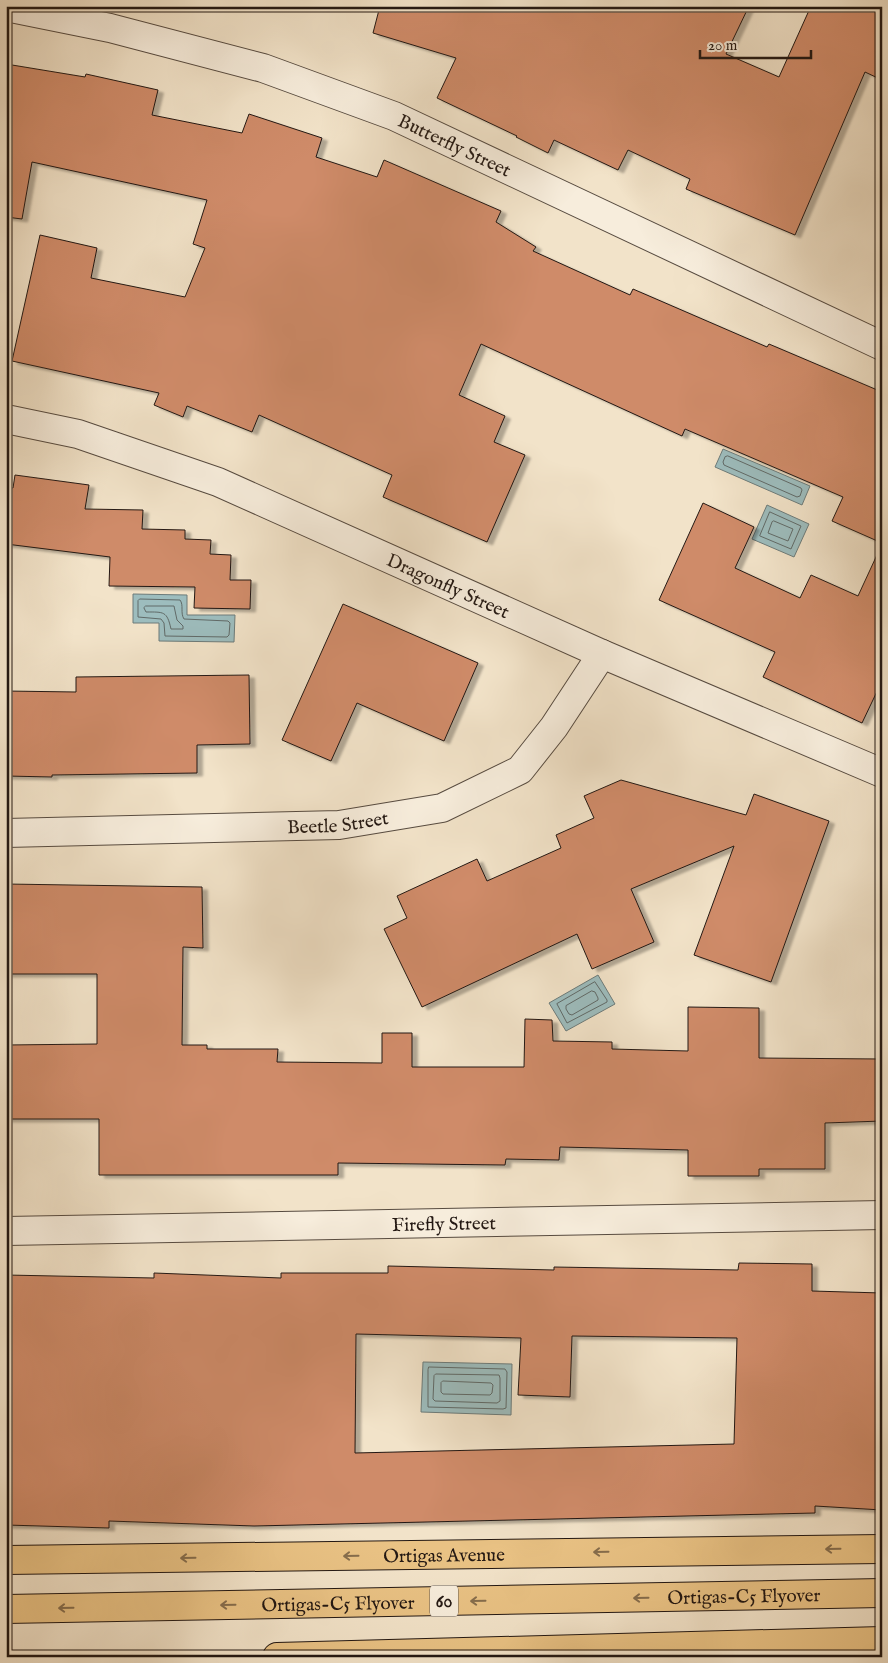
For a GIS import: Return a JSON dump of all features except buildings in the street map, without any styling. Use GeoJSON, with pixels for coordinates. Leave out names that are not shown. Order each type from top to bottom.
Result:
{"type":"FeatureCollection","features":[{"type":"Feature","properties":{"kind":"main road","name":"Ortigas Avenue"},"geometry":{"type":"LineString","coordinates":[[6,1560],[882,1549]]}},
{"type":"Feature","properties":{"kind":"main road","name":"Ortigas-C5 Flyover"},"geometry":{"type":"LineString","coordinates":[[6,1610],[882,1593]]}},
{"type":"Feature","properties":{"kind":"main road"},"geometry":{"type":"LineString","coordinates":[[277,1657],[482,1654],[882,1641]]}},
{"type":"Feature","properties":{"kind":"street","name":"Butterfly Street"},"geometry":{"type":"LineString","coordinates":[[6,7],[110,28],[263,68],[394,116],[882,346]]}},
{"type":"Feature","properties":{"kind":"street","name":"Dragonfly Street"},"geometry":{"type":"LineString","coordinates":[[6,419],[78,434],[218,482],[602,654],[882,773]]}},
{"type":"Feature","properties":{"kind":"street","name":"Beetle Street"},"geometry":{"type":"LineString","coordinates":[[6,833],[339,825],[442,808],[520,770],[554,727],[602,654]]}},
{"type":"Feature","properties":{"kind":"street","name":"Firefly Street"},"geometry":{"type":"LineString","coordinates":[[6,1231],[882,1215]]}},
{"type":"Feature","properties":{"kind":"water"},"geometry":{"type":"Polygon","coordinates":[[[723,449],[810,486],[802,505],[715,467],[723,449]]]}},
{"type":"Feature","properties":{"kind":"water"},"geometry":{"type":"Polygon","coordinates":[[[767,505],[809,524],[794,557],[752,539],[767,505]]]}},
{"type":"Feature","properties":{"kind":"water"},"geometry":{"type":"Polygon","coordinates":[[[133,594],[187,595],[187,615],[235,615],[234,642],[159,641],[159,623],[133,623],[133,594]]]}},
{"type":"Feature","properties":{"kind":"water"},"geometry":{"type":"Polygon","coordinates":[[[598,975],[615,1004],[566,1031],[549,1003],[598,975]]]}},
{"type":"Feature","properties":{"kind":"water"},"geometry":{"type":"Polygon","coordinates":[[[423,1362],[512,1364],[511,1415],[421,1412],[423,1362]]]}}]}
